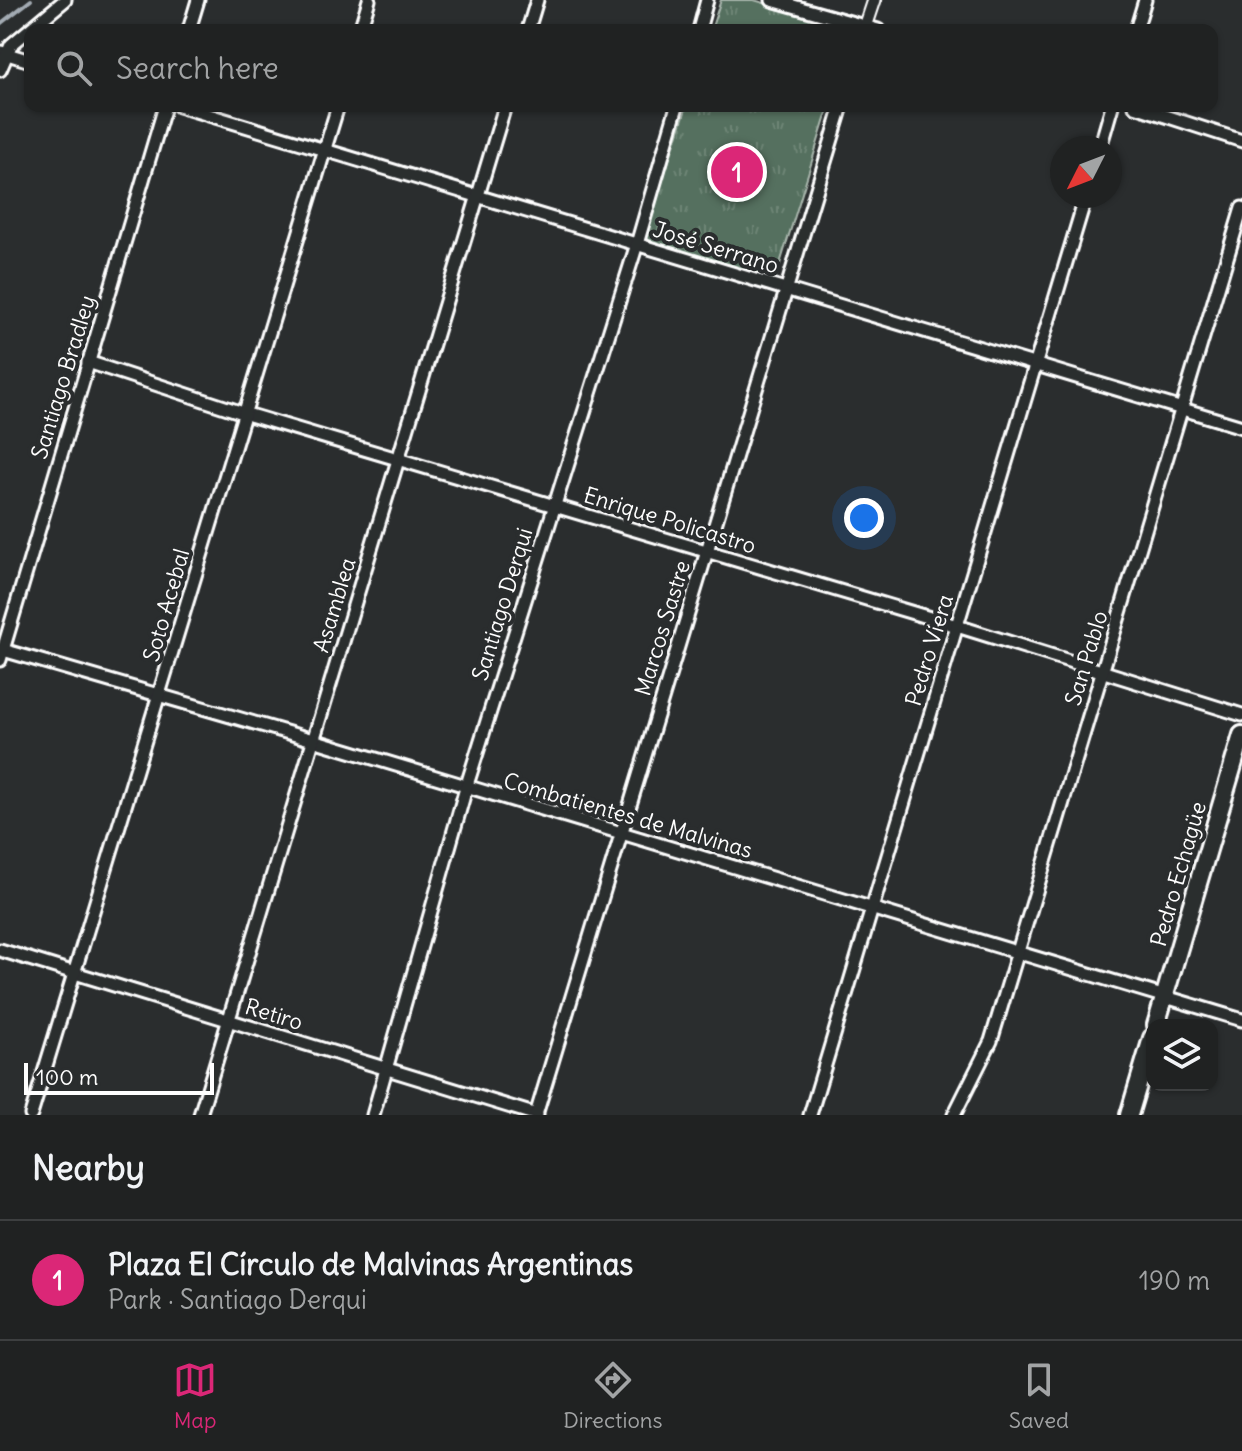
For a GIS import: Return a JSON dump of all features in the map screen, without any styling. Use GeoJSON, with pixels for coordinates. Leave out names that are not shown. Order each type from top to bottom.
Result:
{"type":"FeatureCollection","features":[{"type":"Feature","properties":{"kind":"street"},"geometry":{"type":"LineString","coordinates":[[36,24],[65,0]]}},
{"type":"Feature","properties":{"kind":"street"},"geometry":{"type":"LineString","coordinates":[[191,24],[198,0]]}},
{"type":"Feature","properties":{"kind":"street"},"geometry":{"type":"LineString","coordinates":[[362,24],[369,0]]}},
{"type":"Feature","properties":{"kind":"street"},"geometry":{"type":"LineString","coordinates":[[530,24],[537,0]]}},
{"type":"Feature","properties":{"kind":"street"},"geometry":{"type":"LineString","coordinates":[[701,24],[707,0]]}},
{"type":"Feature","properties":{"kind":"street"},"geometry":{"type":"LineString","coordinates":[[772,0],[852,24]]}},
{"type":"Feature","properties":{"kind":"street"},"geometry":{"type":"LineString","coordinates":[[866,24],[874,0]]}},
{"type":"Feature","properties":{"kind":"street"},"geometry":{"type":"LineString","coordinates":[[1138,24],[1145,0]]}},
{"type":"Feature","properties":{"kind":"street"},"geometry":{"type":"LineString","coordinates":[[0,70],[3,52],[24,34]]}},
{"type":"Feature","properties":{"kind":"street"},"geometry":{"type":"LineString","coordinates":[[3,52],[24,59]]}},
{"type":"Feature","properties":{"kind":"street","name":"Santiago Bradley"},"geometry":{"type":"LineString","coordinates":[[2,655],[163,112]]}},
{"type":"Feature","properties":{"kind":"street","name":"José Serrano"},"geometry":{"type":"LineString","coordinates":[[199,112],[1242,427]]}},
{"type":"Feature","properties":{"kind":"street","name":"Soto Acebal"},"geometry":{"type":"LineString","coordinates":[[31,1115],[336,112]]}},
{"type":"Feature","properties":{"kind":"street","name":"Asamblea"},"geometry":{"type":"LineString","coordinates":[[200,1115],[503,112]]}},
{"type":"Feature","properties":{"kind":"street","name":"Santiago Derqui"},"geometry":{"type":"LineString","coordinates":[[373,1115],[466,788],[637,244],[675,112]]}},
{"type":"Feature","properties":{"kind":"street","name":"Marcos Sastre"},"geometry":{"type":"LineString","coordinates":[[536,1115],[840,112]]}},
{"type":"Feature","properties":{"kind":"street"},"geometry":{"type":"LineString","coordinates":[[1103,136],[1110,112]]}},
{"type":"Feature","properties":{"kind":"street"},"geometry":{"type":"LineString","coordinates":[[1153,112],[1242,141]]}},
{"type":"Feature","properties":{"kind":"street","name":"Pedro Viera"},"geometry":{"type":"LineString","coordinates":[[810,1115],[1082,208]]}},
{"type":"Feature","properties":{"kind":"street","name":"San Pablo"},"geometry":{"type":"LineString","coordinates":[[954,1115],[991,1041],[1019,953],[1242,208]]}},
{"type":"Feature","properties":{"kind":"street","name":"Enrique Policastro"},"geometry":{"type":"LineString","coordinates":[[88,362],[243,413],[957,626],[1242,715]]}},
{"type":"Feature","properties":{"kind":"street","name":"Combatientes de Malvinas"},"geometry":{"type":"LineString","coordinates":[[2,655],[160,695],[313,740],[1242,1020]]}},
{"type":"Feature","properties":{"kind":"street","name":"Pedro Echagüe"},"geometry":{"type":"LineString","coordinates":[[1158,1019],[1242,735]]}},
{"type":"Feature","properties":{"kind":"street","name":"Retiro"},"geometry":{"type":"LineString","coordinates":[[0,950],[536,1115]]}},
{"type":"Feature","properties":{"kind":"street"},"geometry":{"type":"LineString","coordinates":[[1129,1115],[1146,1058]]}},
{"type":"Feature","properties":{"kind":"green space"},"geometry":{"type":"Polygon","coordinates":[[[721,0],[754,0],[833,24],[713,24],[721,0]]]}},
{"type":"Feature","properties":{"kind":"green space"},"geometry":{"type":"Polygon","coordinates":[[[685,112],[827,112],[775,280],[643,239],[685,112]]]}},
{"type":"Feature","properties":{"kind":"waterway"},"geometry":{"type":"LineString","coordinates":[[0,24],[31,0]]}},
{"type":"Feature","properties":{"kind":"place","name":"Plaza El Círculo de Malvinas Argentinas"},"geometry":{"type":"Point","coordinates":[737,172]}}]}
